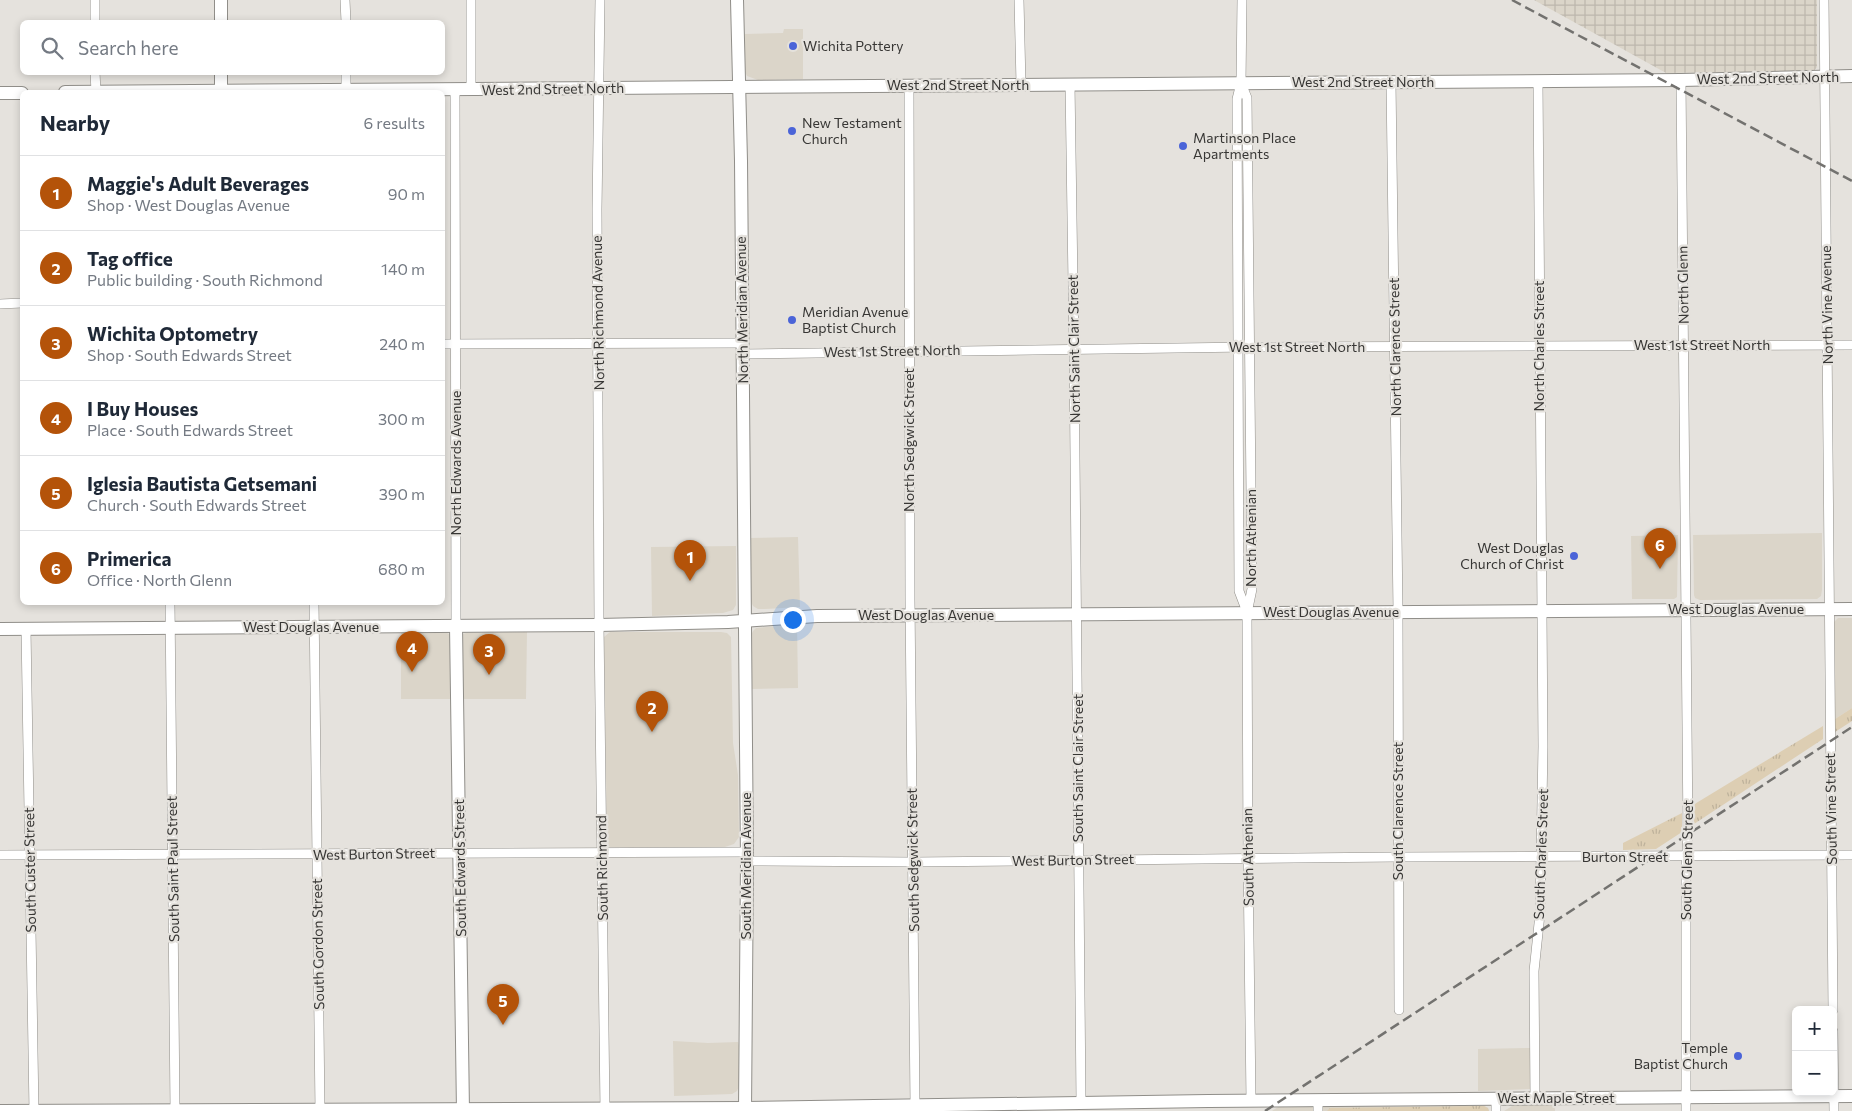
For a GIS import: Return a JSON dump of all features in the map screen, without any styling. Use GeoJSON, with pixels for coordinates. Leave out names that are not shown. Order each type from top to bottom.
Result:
{"type":"FeatureCollection","features":[{"type":"Feature","properties":{"kind":"street"},"geometry":{"type":"LineString","coordinates":[[95,0],[95,20]]}},
{"type":"Feature","properties":{"kind":"street"},"geometry":{"type":"LineString","coordinates":[[221,0],[221,20]]}},
{"type":"Feature","properties":{"kind":"street"},"geometry":{"type":"LineString","coordinates":[[346,0],[346,20]]}},
{"type":"Feature","properties":{"kind":"street"},"geometry":{"type":"LineString","coordinates":[[471,0],[471,90]]}},
{"type":"Feature","properties":{"kind":"street","name":"North Richmond Avenue"},"geometry":{"type":"LineString","coordinates":[[599,625],[597,209],[600,0]]}},
{"type":"Feature","properties":{"kind":"street","name":"North Meridian Avenue"},"geometry":{"type":"LineString","coordinates":[[737,0],[743,349],[744,621]]}},
{"type":"Feature","properties":{"kind":"street"},"geometry":{"type":"LineString","coordinates":[[1019,0],[1021,84]]}},
{"type":"Feature","properties":{"kind":"street"},"geometry":{"type":"LineString","coordinates":[[1241,83],[1242,0]]}},
{"type":"Feature","properties":{"kind":"street","name":"North Vine Avenue"},"geometry":{"type":"LineString","coordinates":[[1824,0],[1830,609]]}},
{"type":"Feature","properties":{"kind":"street"},"geometry":{"type":"LineString","coordinates":[[95,75],[96,90]]}},
{"type":"Feature","properties":{"kind":"street"},"geometry":{"type":"LineString","coordinates":[[221,75],[221,90]]}},
{"type":"Feature","properties":{"kind":"street"},"geometry":{"type":"LineString","coordinates":[[346,75],[346,90]]}},
{"type":"Feature","properties":{"kind":"street","name":"West 2nd Street North"},"geometry":{"type":"LineString","coordinates":[[445,90],[739,86],[1681,80],[1852,76]]}},
{"type":"Feature","properties":{"kind":"street","name":"North Glenn"},"geometry":{"type":"LineString","coordinates":[[1681,80],[1686,610]]}},
{"type":"Feature","properties":{"kind":"street","name":"North Charles Street"},"geometry":{"type":"LineString","coordinates":[[1538,81],[1541,610]]}},
{"type":"Feature","properties":{"kind":"street","name":"North Clarence Street"},"geometry":{"type":"LineString","coordinates":[[1392,82],[1398,611]]}},
{"type":"Feature","properties":{"kind":"street","name":"North Athenian"},"geometry":{"type":"LineString","coordinates":[[1241,83],[1247,98],[1252,590],[1247,612]]}},
{"type":"Feature","properties":{"kind":"street","name":"North Athenian"},"geometry":{"type":"LineString","coordinates":[[1241,83],[1236,98],[1239,591],[1247,612]]}},
{"type":"Feature","properties":{"kind":"street","name":"North Saint Clair Street"},"geometry":{"type":"LineString","coordinates":[[1070,84],[1077,614]]}},
{"type":"Feature","properties":{"kind":"street","name":"North Sedgwick Street"},"geometry":{"type":"LineString","coordinates":[[909,85],[910,615]]}},
{"type":"Feature","properties":{"kind":"street","name":"North Edwards Avenue"},"geometry":{"type":"LineString","coordinates":[[455,90],[456,626]]}},
{"type":"Feature","properties":{"kind":"street"},"geometry":{"type":"LineString","coordinates":[[0,93],[20,93]]}},
{"type":"Feature","properties":{"kind":"street"},"geometry":{"type":"LineString","coordinates":[[0,304],[20,304]]}},
{"type":"Feature","properties":{"kind":"street","name":"West 1st Street North"},"geometry":{"type":"LineString","coordinates":[[445,344],[598,343],[743,349],[909,351],[1394,346],[1852,345]]}},
{"type":"Feature","properties":{"kind":"street","name":"South Saint Paul Street"},"geometry":{"type":"LineString","coordinates":[[170,605],[175,1110]]}},
{"type":"Feature","properties":{"kind":"street","name":"South Gordon Street"},"geometry":{"type":"LineString","coordinates":[[314,605],[320,1110]]}},
{"type":"Feature","properties":{"kind":"street","name":"South Vine Street"},"geometry":{"type":"LineString","coordinates":[[1830,609],[1833,1006]]}},
{"type":"Feature","properties":{"kind":"street","name":"West Douglas Avenue"},"geometry":{"type":"LineString","coordinates":[[0,629],[599,625],[744,621],[817,616],[1852,609]]}},
{"type":"Feature","properties":{"kind":"street","name":"South Charles Street"},"geometry":{"type":"LineString","coordinates":[[1535,1098],[1534,971],[1540,914],[1542,857],[1541,610]]}},
{"type":"Feature","properties":{"kind":"street","name":"South Glenn Street"},"geometry":{"type":"LineString","coordinates":[[1686,610],[1688,834],[1686,857],[1686,1111]]}},
{"type":"Feature","properties":{"kind":"street","name":"South Clarence Street"},"geometry":{"type":"LineString","coordinates":[[1398,611],[1399,1010]]}},
{"type":"Feature","properties":{"kind":"street","name":"South Athenian"},"geometry":{"type":"LineString","coordinates":[[1247,612],[1251,1101]]}},
{"type":"Feature","properties":{"kind":"street","name":"South Saint Clair Street"},"geometry":{"type":"LineString","coordinates":[[1077,614],[1081,1102]]}},
{"type":"Feature","properties":{"kind":"street","name":"South Sedgwick Street"},"geometry":{"type":"LineString","coordinates":[[910,615],[915,1105]]}},
{"type":"Feature","properties":{"kind":"street","name":"South Meridian Avenue"},"geometry":{"type":"LineString","coordinates":[[744,621],[747,857],[745,1109]]}},
{"type":"Feature","properties":{"kind":"street","name":"South Richmond"},"geometry":{"type":"LineString","coordinates":[[599,625],[605,1110]]}},
{"type":"Feature","properties":{"kind":"street","name":"South Edwards Street"},"geometry":{"type":"LineString","coordinates":[[456,626],[464,1110]]}},
{"type":"Feature","properties":{"kind":"street","name":"South Custer Street"},"geometry":{"type":"LineString","coordinates":[[26,629],[34,1111]]}},
{"type":"Feature","properties":{"kind":"street","name":"West Burton Street"},"geometry":{"type":"LineString","coordinates":[[0,855],[173,856],[602,853],[912,862],[1398,857]]}},
{"type":"Feature","properties":{"kind":"street","name":"Burton Street"},"geometry":{"type":"LineString","coordinates":[[1398,857],[1852,855]]}},
{"type":"Feature","properties":{"kind":"street"},"geometry":{"type":"LineString","coordinates":[[1834,1096],[1834,1111]]}},
{"type":"Feature","properties":{"kind":"street","name":"West Maple Street"},"geometry":{"type":"LineString","coordinates":[[0,1111],[605,1110],[869,1108],[915,1105],[998,1107],[1081,1102],[1251,1101],[1318,1106],[1496,1105],[1535,1098],[1834,1096]]}},
{"type":"Feature","properties":{"kind":"street","name":"West Maple Street"},"geometry":{"type":"LineString","coordinates":[[1837,1096],[1852,1096]]}},
{"type":"Feature","properties":{"kind":"shaded area"},"geometry":{"type":"Polygon","coordinates":[[[1534,0],[1817,0],[1817,67],[1814,71],[1666,73],[1534,0]]]}},
{"type":"Feature","properties":{"kind":"shaded area"},"geometry":{"type":"Polygon","coordinates":[[[784,29],[803,29],[803,79],[758,80],[747,76],[745,72],[745,34],[783,33],[784,29]]]}},
{"type":"Feature","properties":{"kind":"shaded area"},"geometry":{"type":"Polygon","coordinates":[[[1822,533],[1822,590],[1821,596],[1817,599],[1700,600],[1695,598],[1693,535],[1822,533]]]}},
{"type":"Feature","properties":{"kind":"shaded area"},"geometry":{"type":"Polygon","coordinates":[[[1678,535],[1677,597],[1674,599],[1632,599],[1631,536],[1678,535]]]}},
{"type":"Feature","properties":{"kind":"shaded area"},"geometry":{"type":"Polygon","coordinates":[[[798,537],[800,607],[758,609],[753,606],[750,600],[749,538],[798,537]]]}},
{"type":"Feature","properties":{"kind":"shaded area"},"geometry":{"type":"Polygon","coordinates":[[[736,546],[736,605],[733,610],[723,613],[652,616],[651,547],[736,546]]]}},
{"type":"Feature","properties":{"kind":"shaded area"},"geometry":{"type":"Polygon","coordinates":[[[1838,618],[1852,618],[1852,708],[1835,719],[1834,622],[1838,618]]]}},
{"type":"Feature","properties":{"kind":"shaded area"},"geometry":{"type":"Polygon","coordinates":[[[797,624],[798,688],[751,689],[750,637],[753,631],[756,628],[797,624]]]}},
{"type":"Feature","properties":{"kind":"shaded area"},"geometry":{"type":"Polygon","coordinates":[[[527,632],[526,699],[462,699],[463,634],[527,632]]]}},
{"type":"Feature","properties":{"kind":"shaded area"},"geometry":{"type":"Polygon","coordinates":[[[610,632],[721,632],[727,633],[731,637],[733,743],[738,775],[739,837],[734,844],[725,847],[610,847],[607,845],[604,637],[610,632]]]}},
{"type":"Feature","properties":{"kind":"shaded area"},"geometry":{"type":"Polygon","coordinates":[[[401,633],[447,633],[451,635],[451,699],[401,699],[401,633]]]}},
{"type":"Feature","properties":{"kind":"shaded area"},"geometry":{"type":"Polygon","coordinates":[[[673,1041],[738,1042],[739,1086],[737,1091],[732,1094],[674,1096],[673,1041]]]}},
{"type":"Feature","properties":{"kind":"shaded area"},"geometry":{"type":"Polygon","coordinates":[[[1530,1048],[1530,1089],[1478,1091],[1478,1049],[1530,1048]]]}},
{"type":"Feature","properties":{"kind":"shaded area"},"geometry":{"type":"Polygon","coordinates":[[[1514,1105],[1555,1105],[1555,1111],[1504,1111],[1514,1105]]]}},
{"type":"Feature","properties":{"kind":"shaded area"},"geometry":{"type":"Polygon","coordinates":[[[1484,1106],[1489,1111],[1272,1111],[1278,1107],[1484,1106]]]}},
{"type":"Feature","properties":{"kind":"green space"},"geometry":{"type":"Polygon","coordinates":[[[1852,708],[1852,721],[1835,732],[1835,719],[1852,708]]]}},
{"type":"Feature","properties":{"kind":"green space"},"geometry":{"type":"Polygon","coordinates":[[[1823,726],[1823,739],[1694,824],[1693,805],[1823,726]]]}},
{"type":"Feature","properties":{"kind":"green space"},"geometry":{"type":"Polygon","coordinates":[[[1682,813],[1682,832],[1656,849],[1623,850],[1623,843],[1682,813]]]}},
{"type":"Feature","properties":{"kind":"green space"},"geometry":{"type":"Polygon","coordinates":[[[1484,1106],[1489,1111],[1327,1111],[1330,1108],[1484,1106]]]}},
{"type":"Feature","properties":{"kind":"railway"},"geometry":{"type":"LineString","coordinates":[[1512,0],[1852,181]]}},
{"type":"Feature","properties":{"kind":"railway"},"geometry":{"type":"LineString","coordinates":[[1265,1111],[1852,727]]}},
{"type":"Feature","properties":{"kind":"place","name":"Wichita Pottery"},"geometry":{"type":"Point","coordinates":[793,46]}},
{"type":"Feature","properties":{"kind":"place","name":"New Testament Church"},"geometry":{"type":"Point","coordinates":[792,131]}},
{"type":"Feature","properties":{"kind":"place","name":"Martinson Place Apartments"},"geometry":{"type":"Point","coordinates":[1183,146]}},
{"type":"Feature","properties":{"kind":"place","name":"Meridian Avenue Baptist Church"},"geometry":{"type":"Point","coordinates":[792,320]}},
{"type":"Feature","properties":{"kind":"place","name":"West Douglas Church of Christ"},"geometry":{"type":"Point","coordinates":[1574,556]}},
{"type":"Feature","properties":{"kind":"place","name":"Primerica"},"geometry":{"type":"Point","coordinates":[1660,569]}},
{"type":"Feature","properties":{"kind":"place","name":"Maggie's Adult Beverages"},"geometry":{"type":"Point","coordinates":[690,581]}},
{"type":"Feature","properties":{"kind":"place","name":"I Buy Houses"},"geometry":{"type":"Point","coordinates":[412,672]}},
{"type":"Feature","properties":{"kind":"place","name":"Wichita Optometry"},"geometry":{"type":"Point","coordinates":[489,675]}},
{"type":"Feature","properties":{"kind":"place","name":"Tag office"},"geometry":{"type":"Point","coordinates":[652,732]}},
{"type":"Feature","properties":{"kind":"place","name":"Iglesia Bautista Getsemani"},"geometry":{"type":"Point","coordinates":[503,1025]}},
{"type":"Feature","properties":{"kind":"place","name":"Temple Baptist Church"},"geometry":{"type":"Point","coordinates":[1738,1056]}}]}
